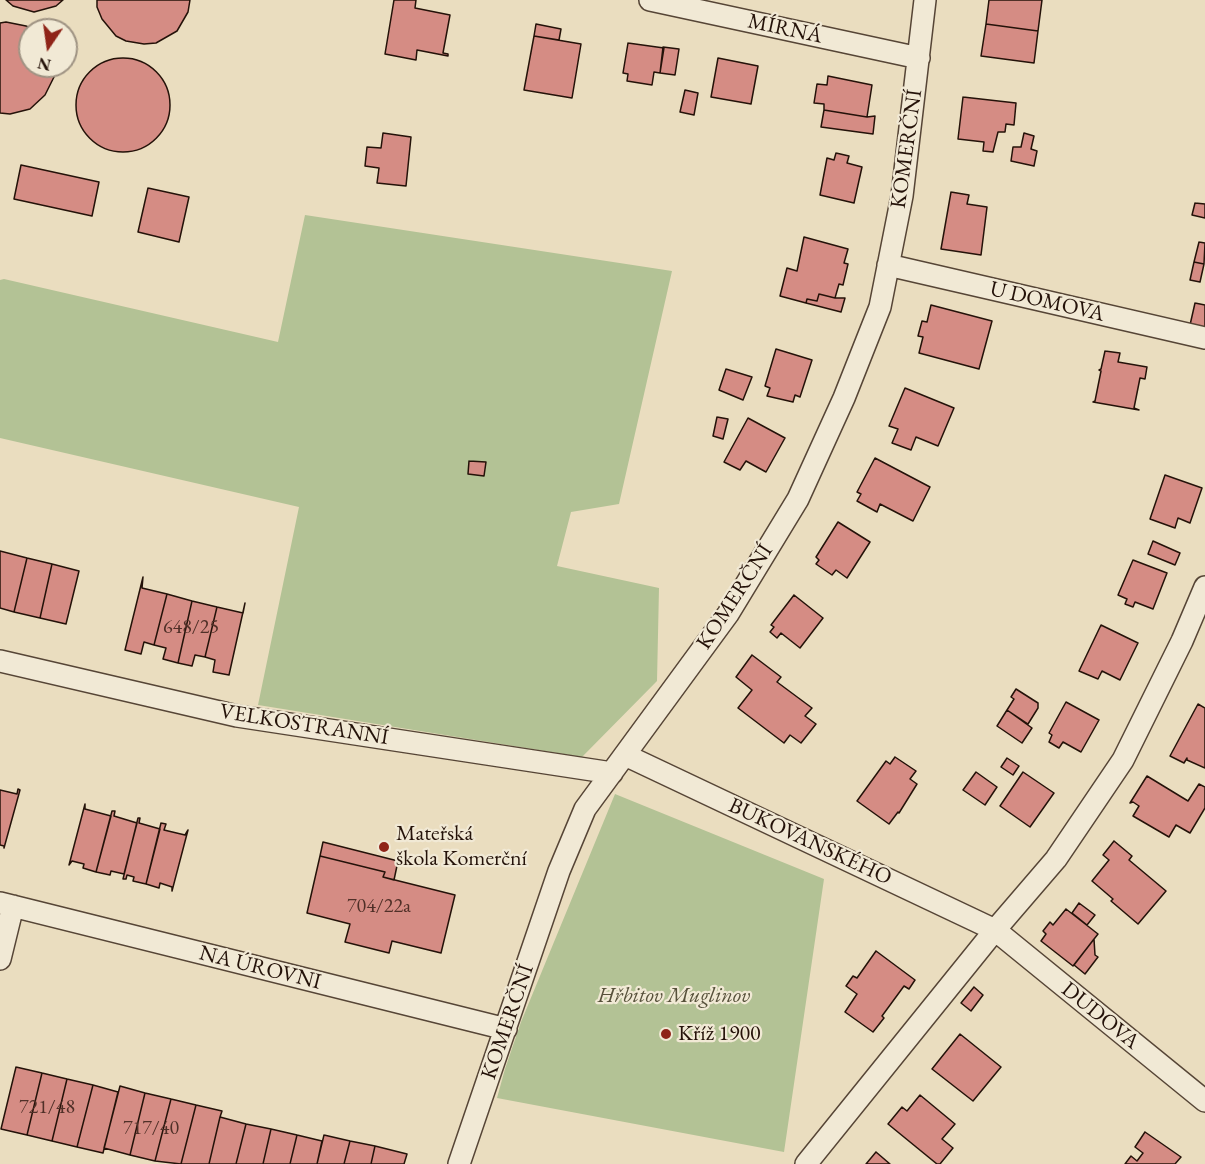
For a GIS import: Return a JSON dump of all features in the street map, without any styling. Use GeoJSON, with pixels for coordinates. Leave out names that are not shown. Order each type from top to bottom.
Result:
{"type":"FeatureCollection","features":[{"type":"Feature","properties":{"kind":"street","name":"MÍRNÁ"},"geometry":{"type":"LineString","coordinates":[[650,0],[919,58]]}},
{"type":"Feature","properties":{"kind":"street","name":"KOMERČNÍ"},"geometry":{"type":"LineString","coordinates":[[459,1164],[559,871],[585,809],[728,614],[798,499],[844,398],[880,307],[902,196],[925,0]]}},
{"type":"Feature","properties":{"kind":"street","name":"U DOMOVA"},"geometry":{"type":"LineString","coordinates":[[888,265],[1205,338]]}},
{"type":"Feature","properties":{"kind":"street"},"geometry":{"type":"LineString","coordinates":[[806,1164],[995,930],[1056,859],[1123,760],[1182,641],[1205,587]]}},
{"type":"Feature","properties":{"kind":"street","name":"VELKOSTRANNÍ"},"geometry":{"type":"LineString","coordinates":[[0,661],[237,716],[612,773]]}},
{"type":"Feature","properties":{"kind":"street","name":"BUKOVANSKÉHO"},"geometry":{"type":"LineString","coordinates":[[625,755],[995,930]]}},
{"type":"Feature","properties":{"kind":"street","name":"NA ÚROVNI"},"geometry":{"type":"LineString","coordinates":[[0,958],[7,904],[506,1029]]}},
{"type":"Feature","properties":{"kind":"street","name":"DUDOVA"},"geometry":{"type":"LineString","coordinates":[[995,930],[1205,1101]]}},
{"type":"Feature","properties":{"kind":"green space"},"geometry":{"type":"Polygon","coordinates":[[[305,215],[672,271],[619,504],[571,512],[557,566],[659,588],[657,681],[582,757],[258,705],[299,507],[0,438],[0,280],[4,279],[278,342],[305,215]]]}},
{"type":"Feature","properties":{"kind":"green space","name":"Hřbitov Muglinov"},"geometry":{"type":"Polygon","coordinates":[[[615,794],[824,879],[784,1152],[497,1098],[521,1022],[615,794]]]}},
{"type":"Feature","properties":{"kind":"building"},"geometry":{"type":"Polygon","coordinates":[[[6,0],[63,0],[56,6],[34,12],[13,6],[6,0]]]}},
{"type":"Feature","properties":{"kind":"building"},"geometry":{"type":"Polygon","coordinates":[[[97,0],[190,0],[188,12],[177,31],[156,43],[144,44],[126,41],[116,36],[102,19],[97,0]]]}},
{"type":"Feature","properties":{"kind":"building"},"geometry":{"type":"Polygon","coordinates":[[[394,0],[416,0],[415,8],[450,15],[443,53],[448,56],[417,50],[416,60],[385,54],[394,0]]]}},
{"type":"Feature","properties":{"kind":"building"},"geometry":{"type":"Polygon","coordinates":[[[989,0],[1042,0],[1038,31],[986,24],[989,0]]]}},
{"type":"Feature","properties":{"kind":"building"},"geometry":{"type":"Polygon","coordinates":[[[0,23],[18,24],[18,78],[54,78],[45,95],[30,109],[10,114],[0,113],[0,23]]]}},
{"type":"Feature","properties":{"kind":"building"},"geometry":{"type":"Polygon","coordinates":[[[536,24],[561,29],[559,40],[534,36],[536,24]]]}},
{"type":"Feature","properties":{"kind":"building"},"geometry":{"type":"Polygon","coordinates":[[[986,24],[1038,31],[1034,63],[981,56],[986,24]]]}},
{"type":"Feature","properties":{"kind":"building"},"geometry":{"type":"Polygon","coordinates":[[[534,36],[581,44],[572,98],[524,90],[534,36]]]}},
{"type":"Feature","properties":{"kind":"building"},"geometry":{"type":"Polygon","coordinates":[[[628,43],[664,48],[660,73],[654,72],[652,85],[627,81],[628,74],[623,73],[628,43]]]}},
{"type":"Feature","properties":{"kind":"building"},"geometry":{"type":"Polygon","coordinates":[[[663,47],[679,49],[675,75],[660,73],[663,47]]]}},
{"type":"Feature","properties":{"kind":"building"},"geometry":{"type":"Polygon","coordinates":[[[123,58],[141,62],[156,72],[166,87],[170,105],[166,123],[156,138],[141,148],[123,152],[105,148],[90,138],[80,123],[76,105],[80,87],[90,72],[105,62],[123,58]]]}},
{"type":"Feature","properties":{"kind":"building"},"geometry":{"type":"Polygon","coordinates":[[[718,58],[758,66],[751,104],[711,97],[718,58]]]}},
{"type":"Feature","properties":{"kind":"building"},"geometry":{"type":"Polygon","coordinates":[[[828,76],[872,85],[867,117],[824,110],[824,104],[814,103],[817,84],[827,85],[828,76]]]}},
{"type":"Feature","properties":{"kind":"building"},"geometry":{"type":"Polygon","coordinates":[[[685,90],[698,93],[694,115],[680,112],[685,90]]]}},
{"type":"Feature","properties":{"kind":"building"},"geometry":{"type":"Polygon","coordinates":[[[963,97],[1016,103],[1014,125],[1006,124],[1005,132],[998,132],[993,152],[983,151],[984,142],[958,139],[963,97]]]}},
{"type":"Feature","properties":{"kind":"building"},"geometry":{"type":"Polygon","coordinates":[[[824,110],[867,117],[875,116],[873,134],[821,127],[824,110]]]}},
{"type":"Feature","properties":{"kind":"building"},"geometry":{"type":"Polygon","coordinates":[[[383,133],[411,137],[406,186],[377,183],[379,168],[365,166],[367,147],[381,148],[383,133]]]}},
{"type":"Feature","properties":{"kind":"building"},"geometry":{"type":"Polygon","coordinates":[[[1024,133],[1034,136],[1031,149],[1037,151],[1034,166],[1011,161],[1013,147],[1021,147],[1024,133]]]}},
{"type":"Feature","properties":{"kind":"building"},"geometry":{"type":"Polygon","coordinates":[[[836,153],[849,156],[847,163],[862,167],[854,203],[820,195],[827,158],[834,160],[836,153]]]}},
{"type":"Feature","properties":{"kind":"building"},"geometry":{"type":"Polygon","coordinates":[[[21,165],[99,182],[92,216],[14,199],[21,165]]]}},
{"type":"Feature","properties":{"kind":"building"},"geometry":{"type":"Polygon","coordinates":[[[148,188],[189,197],[179,242],[138,232],[148,188]]]}},
{"type":"Feature","properties":{"kind":"building"},"geometry":{"type":"Polygon","coordinates":[[[951,192],[969,195],[967,204],[987,207],[981,255],[941,249],[951,192]]]}},
{"type":"Feature","properties":{"kind":"building"},"geometry":{"type":"Polygon","coordinates":[[[1195,203],[1205,204],[1205,218],[1192,215],[1195,203]]]}},
{"type":"Feature","properties":{"kind":"building"},"geometry":{"type":"Polygon","coordinates":[[[804,237],[848,249],[844,263],[848,264],[843,285],[839,284],[835,298],[819,294],[817,301],[807,299],[806,303],[780,296],[787,268],[797,271],[804,237]]]}},
{"type":"Feature","properties":{"kind":"building"},"geometry":{"type":"Polygon","coordinates":[[[1199,242],[1205,243],[1204,264],[1194,262],[1199,242]]]}},
{"type":"Feature","properties":{"kind":"building"},"geometry":{"type":"Polygon","coordinates":[[[1194,262],[1204,264],[1200,282],[1190,280],[1194,262]]]}},
{"type":"Feature","properties":{"kind":"building"},"geometry":{"type":"Polygon","coordinates":[[[819,294],[845,298],[841,312],[806,303],[807,299],[817,301],[819,294]]]}},
{"type":"Feature","properties":{"kind":"building"},"geometry":{"type":"Polygon","coordinates":[[[1195,303],[1205,305],[1205,328],[1190,325],[1195,303]]]}},
{"type":"Feature","properties":{"kind":"building"},"geometry":{"type":"Polygon","coordinates":[[[931,305],[992,321],[979,369],[919,353],[923,337],[918,336],[922,321],[927,322],[931,305]]]}},
{"type":"Feature","properties":{"kind":"building"},"geometry":{"type":"Polygon","coordinates":[[[776,349],[812,360],[800,397],[795,395],[793,402],[767,396],[770,388],[765,386],[776,349]]]}},
{"type":"Feature","properties":{"kind":"building"},"geometry":{"type":"Polygon","coordinates":[[[1105,351],[1120,353],[1118,362],[1147,367],[1145,379],[1140,378],[1134,408],[1139,410],[1093,402],[1105,351]]]}},
{"type":"Feature","properties":{"kind":"building"},"geometry":{"type":"Polygon","coordinates":[[[726,369],[752,377],[743,400],[719,390],[726,369]]]}},
{"type":"Feature","properties":{"kind":"building"},"geometry":{"type":"Polygon","coordinates":[[[905,388],[954,408],[938,446],[916,437],[911,450],[892,443],[898,429],[889,426],[905,388]]]}},
{"type":"Feature","properties":{"kind":"building"},"geometry":{"type":"Polygon","coordinates":[[[717,417],[728,419],[723,439],[713,436],[717,417]]]}},
{"type":"Feature","properties":{"kind":"building"},"geometry":{"type":"Polygon","coordinates":[[[748,418],[785,438],[766,472],[746,461],[740,470],[724,462],[748,418]]]}},
{"type":"Feature","properties":{"kind":"building"},"geometry":{"type":"Polygon","coordinates":[[[875,458],[930,487],[913,521],[880,504],[877,512],[857,501],[861,494],[857,492],[875,458]]]}},
{"type":"Feature","properties":{"kind":"building"},"geometry":{"type":"Polygon","coordinates":[[[469,461],[486,462],[484,476],[468,474],[469,461]]]}},
{"type":"Feature","properties":{"kind":"building"},"geometry":{"type":"Polygon","coordinates":[[[1165,475],[1202,488],[1190,523],[1178,518],[1175,528],[1150,519],[1165,475]]]}},
{"type":"Feature","properties":{"kind":"building"},"geometry":{"type":"Polygon","coordinates":[[[838,522],[870,542],[847,578],[836,570],[832,575],[816,564],[819,560],[816,557],[838,522]]]}},
{"type":"Feature","properties":{"kind":"building"},"geometry":{"type":"Polygon","coordinates":[[[1153,541],[1180,553],[1175,565],[1148,554],[1153,541]]]}},
{"type":"Feature","properties":{"kind":"building"},"geometry":{"type":"Polygon","coordinates":[[[0,551],[27,558],[14,612],[0,608],[0,551]]]}},
{"type":"Feature","properties":{"kind":"building"},"geometry":{"type":"Polygon","coordinates":[[[27,558],[52,564],[40,618],[14,612],[27,558]]]}},
{"type":"Feature","properties":{"kind":"building"},"geometry":{"type":"Polygon","coordinates":[[[1133,560],[1167,573],[1153,609],[1135,602],[1133,607],[1125,604],[1127,599],[1118,595],[1133,560]]]}},
{"type":"Feature","properties":{"kind":"building"},"geometry":{"type":"Polygon","coordinates":[[[52,564],[79,571],[66,624],[40,618],[52,564]]]}},
{"type":"Feature","properties":{"kind":"building"},"geometry":{"type":"Polygon","coordinates":[[[143,577],[142,588],[167,594],[154,645],[144,642],[141,654],[125,650],[143,577]]]}},
{"type":"Feature","properties":{"kind":"building"},"geometry":{"type":"Polygon","coordinates":[[[167,594],[192,601],[178,663],[163,659],[166,648],[154,645],[167,594]]]}},
{"type":"Feature","properties":{"kind":"building"},"geometry":{"type":"Polygon","coordinates":[[[794,595],[823,618],[800,648],[781,633],[777,638],[770,632],[774,627],[771,625],[794,595]]]}},
{"type":"Feature","properties":{"kind":"building"},"geometry":{"type":"Polygon","coordinates":[[[192,601],[217,607],[205,657],[195,655],[192,666],[178,663],[192,601]]]}},
{"type":"Feature","properties":{"kind":"building"},"geometry":{"type":"Polygon","coordinates":[[[217,607],[243,613],[229,675],[213,672],[215,660],[205,657],[217,607]]]}},
{"type":"Feature","properties":{"kind":"building"},"geometry":{"type":"Polygon","coordinates":[[[1101,625],[1138,643],[1120,680],[1102,671],[1098,679],[1079,671],[1101,625]]]}},
{"type":"Feature","properties":{"kind":"building"},"geometry":{"type":"Polygon","coordinates":[[[752,655],[781,677],[777,682],[812,708],[805,716],[816,724],[801,743],[790,735],[784,743],[738,708],[752,690],[736,677],[752,655]]]}},
{"type":"Feature","properties":{"kind":"building"},"geometry":{"type":"Polygon","coordinates":[[[1016,689],[1038,703],[1038,708],[1028,724],[1007,710],[1014,699],[1011,697],[1016,689]]]}},
{"type":"Feature","properties":{"kind":"building"},"geometry":{"type":"Polygon","coordinates":[[[1066,702],[1099,720],[1081,752],[1063,742],[1059,748],[1049,742],[1052,735],[1049,733],[1066,702]]]}},
{"type":"Feature","properties":{"kind":"building"},"geometry":{"type":"Polygon","coordinates":[[[1198,704],[1205,708],[1205,768],[1187,758],[1184,763],[1170,756],[1198,704]]]}},
{"type":"Feature","properties":{"kind":"building"},"geometry":{"type":"Polygon","coordinates":[[[1007,710],[1032,728],[1022,743],[997,726],[1007,710]]]}},
{"type":"Feature","properties":{"kind":"building"},"geometry":{"type":"Polygon","coordinates":[[[895,757],[916,771],[910,779],[917,784],[899,813],[889,824],[857,801],[886,761],[890,764],[895,757]]]}},
{"type":"Feature","properties":{"kind":"building"},"geometry":{"type":"Polygon","coordinates":[[[1007,758],[1019,766],[1013,775],[1001,767],[1007,758]]]}},
{"type":"Feature","properties":{"kind":"building"},"geometry":{"type":"Polygon","coordinates":[[[976,772],[997,787],[985,805],[963,790],[976,772]]]}},
{"type":"Feature","properties":{"kind":"building"},"geometry":{"type":"Polygon","coordinates":[[[1023,772],[1054,793],[1030,827],[1000,806],[1023,772]]]}},
{"type":"Feature","properties":{"kind":"building"},"geometry":{"type":"Polygon","coordinates":[[[1147,776],[1188,801],[1199,784],[1205,787],[1205,808],[1190,833],[1176,825],[1169,837],[1133,816],[1139,806],[1133,802],[1130,803],[1147,776]]]}},
{"type":"Feature","properties":{"kind":"building"},"geometry":{"type":"Polygon","coordinates":[[[18,789],[20,790],[4,848],[0,845],[0,790],[17,794],[18,789]]]}},
{"type":"Feature","properties":{"kind":"building"},"geometry":{"type":"Polygon","coordinates":[[[85,804],[85,809],[111,816],[96,872],[83,868],[84,864],[72,861],[69,865],[85,804]]]}},
{"type":"Feature","properties":{"kind":"building"},"geometry":{"type":"Polygon","coordinates":[[[112,811],[115,811],[114,816],[137,823],[124,874],[111,871],[110,875],[96,872],[112,811]]]}},
{"type":"Feature","properties":{"kind":"building"},"geometry":{"type":"Polygon","coordinates":[[[138,818],[140,818],[139,823],[160,829],[146,884],[133,881],[134,877],[127,875],[126,879],[123,879],[138,818]]]}},
{"type":"Feature","properties":{"kind":"building"},"geometry":{"type":"Polygon","coordinates":[[[161,823],[166,824],[164,830],[185,835],[188,830],[172,891],[172,887],[160,883],[159,888],[146,884],[161,823]]]}},
{"type":"Feature","properties":{"kind":"building"},"geometry":{"type":"Polygon","coordinates":[[[1114,841],[1132,856],[1129,860],[1166,891],[1138,924],[1092,881],[1109,860],[1103,855],[1114,841]]]}},
{"type":"Feature","properties":{"kind":"building"},"geometry":{"type":"Polygon","coordinates":[[[323,842],[398,861],[394,880],[383,877],[385,872],[320,856],[323,842]]]}},
{"type":"Feature","properties":{"kind":"building"},"geometry":{"type":"Polygon","coordinates":[[[320,856],[385,872],[383,877],[455,895],[441,953],[392,941],[389,953],[345,942],[350,924],[307,913],[320,856]]]}},
{"type":"Feature","properties":{"kind":"building"},"geometry":{"type":"Polygon","coordinates":[[[1079,903],[1095,915],[1087,925],[1072,913],[1079,903]]]}},
{"type":"Feature","properties":{"kind":"building"},"geometry":{"type":"Polygon","coordinates":[[[1066,909],[1098,934],[1073,966],[1041,941],[1046,934],[1043,931],[1050,922],[1053,925],[1066,909]]]}},
{"type":"Feature","properties":{"kind":"building"},"geometry":{"type":"Polygon","coordinates":[[[1094,939],[1095,955],[1098,957],[1085,974],[1074,965],[1094,939]]]}},
{"type":"Feature","properties":{"kind":"building"},"geometry":{"type":"Polygon","coordinates":[[[876,951],[915,980],[909,989],[904,986],[873,1032],[845,1012],[857,994],[846,986],[853,976],[857,978],[876,951]]]}},
{"type":"Feature","properties":{"kind":"building"},"geometry":{"type":"Polygon","coordinates":[[[974,987],[983,995],[971,1011],[961,1003],[974,987]]]}},
{"type":"Feature","properties":{"kind":"building"},"geometry":{"type":"Polygon","coordinates":[[[960,1034],[1001,1067],[973,1101],[932,1069],[960,1034]]]}},
{"type":"Feature","properties":{"kind":"building"},"geometry":{"type":"Polygon","coordinates":[[[16,1067],[42,1073],[27,1135],[1,1129],[16,1067]]]}},
{"type":"Feature","properties":{"kind":"building"},"geometry":{"type":"Polygon","coordinates":[[[42,1073],[67,1079],[52,1141],[27,1135],[42,1073]]]}},
{"type":"Feature","properties":{"kind":"building"},"geometry":{"type":"Polygon","coordinates":[[[67,1079],[93,1085],[77,1147],[52,1141],[67,1079]]]}},
{"type":"Feature","properties":{"kind":"building"},"geometry":{"type":"Polygon","coordinates":[[[93,1085],[118,1092],[103,1153],[77,1147],[93,1085]]]}},
{"type":"Feature","properties":{"kind":"building"},"geometry":{"type":"Polygon","coordinates":[[[120,1086],[145,1093],[130,1155],[104,1148],[120,1086]]]}},
{"type":"Feature","properties":{"kind":"building"},"geometry":{"type":"Polygon","coordinates":[[[145,1093],[171,1099],[155,1161],[130,1155],[145,1093]]]}},
{"type":"Feature","properties":{"kind":"building"},"geometry":{"type":"Polygon","coordinates":[[[920,1095],[955,1124],[942,1139],[953,1148],[940,1164],[937,1164],[888,1124],[902,1107],[907,1111],[920,1095]]]}},
{"type":"Feature","properties":{"kind":"building"},"geometry":{"type":"Polygon","coordinates":[[[171,1099],[196,1105],[181,1164],[155,1161],[171,1099]]]}},
{"type":"Feature","properties":{"kind":"building"},"geometry":{"type":"Polygon","coordinates":[[[196,1105],[222,1111],[209,1164],[181,1164],[196,1105]]]}},
{"type":"Feature","properties":{"kind":"building"},"geometry":{"type":"Polygon","coordinates":[[[220,1117],[246,1124],[236,1164],[209,1164],[220,1117]]]}},
{"type":"Feature","properties":{"kind":"building"},"geometry":{"type":"Polygon","coordinates":[[[246,1124],[271,1129],[263,1164],[236,1164],[246,1124]]]}},
{"type":"Feature","properties":{"kind":"building"},"geometry":{"type":"Polygon","coordinates":[[[271,1129],[297,1135],[290,1164],[263,1164],[271,1129]]]}},
{"type":"Feature","properties":{"kind":"building"},"geometry":{"type":"Polygon","coordinates":[[[1145,1132],[1181,1157],[1175,1164],[1125,1164],[1131,1156],[1137,1161],[1143,1153],[1135,1147],[1145,1132]]]}},
{"type":"Feature","properties":{"kind":"building"},"geometry":{"type":"Polygon","coordinates":[[[297,1135],[322,1141],[317,1164],[290,1164],[297,1135]]]}},
{"type":"Feature","properties":{"kind":"building"},"geometry":{"type":"Polygon","coordinates":[[[324,1135],[350,1141],[344,1164],[317,1164],[324,1135]]]}},
{"type":"Feature","properties":{"kind":"building"},"geometry":{"type":"Polygon","coordinates":[[[350,1141],[375,1146],[371,1164],[344,1164],[350,1141]]]}},
{"type":"Feature","properties":{"kind":"building"},"geometry":{"type":"Polygon","coordinates":[[[375,1146],[407,1154],[404,1164],[371,1164],[375,1146]]]}},
{"type":"Feature","properties":{"kind":"building"},"geometry":{"type":"Polygon","coordinates":[[[876,1152],[890,1164],[866,1164],[876,1152]]]}},
{"type":"Feature","properties":{"kind":"place","name":"Mateřská škola Komerční"},"geometry":{"type":"Point","coordinates":[384,847]}},
{"type":"Feature","properties":{"kind":"place","name":"Kříž 1900"},"geometry":{"type":"Point","coordinates":[666,1034]}}]}
